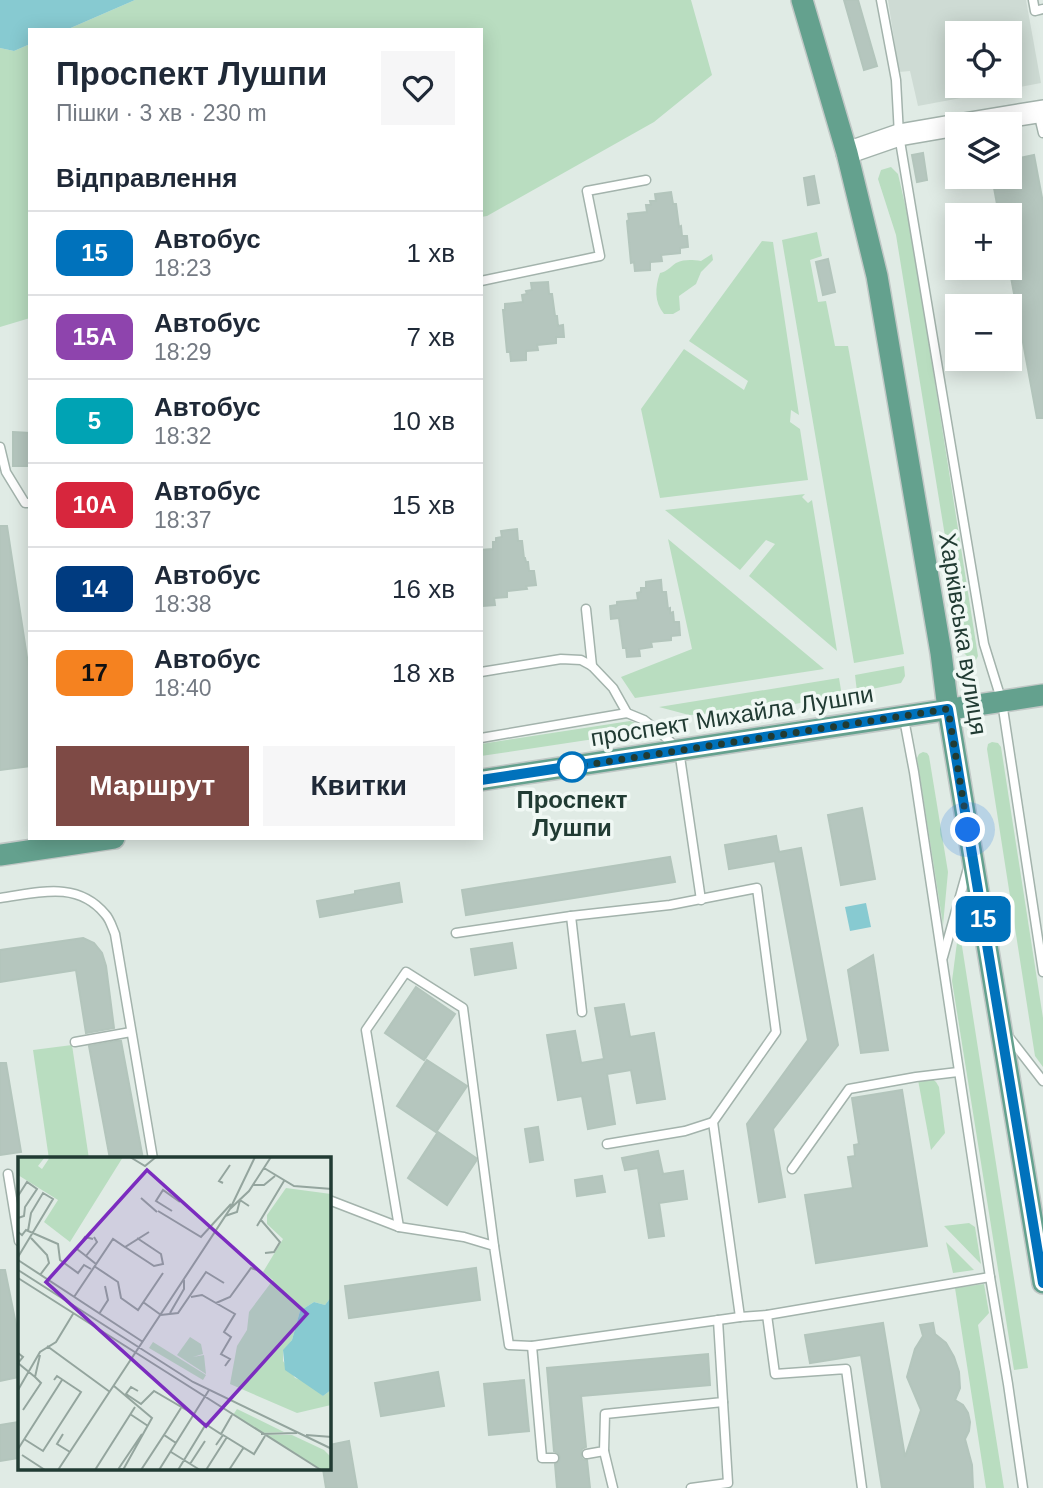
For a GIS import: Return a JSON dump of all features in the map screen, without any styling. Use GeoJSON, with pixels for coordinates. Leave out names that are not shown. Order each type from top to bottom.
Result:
{"type":"FeatureCollection","features":[{"type":"Feature","properties":{"kind":"main road","name":"Харківська вулиця"},"geometry":{"type":"LineString","coordinates":[[802,0],[847,153],[877,276],[1043,1283]]}},
{"type":"Feature","properties":{"kind":"main road","name":"проспект Михайла Лушпи"},"geometry":{"type":"LineString","coordinates":[[483,780],[1043,695]]}},
{"type":"Feature","properties":{"kind":"main road"},"geometry":{"type":"LineString","coordinates":[[0,855],[101,840]]}},
{"type":"Feature","properties":{"kind":"street"},"geometry":{"type":"LineString","coordinates":[[1022,114],[1041,111]]}},
{"type":"Feature","properties":{"kind":"street"},"geometry":{"type":"LineString","coordinates":[[847,153],[899,135],[945,127]]}},
{"type":"Feature","properties":{"kind":"lane"},"geometry":{"type":"LineString","coordinates":[[881,0],[896,80],[899,135],[984,644],[1002,702],[1043,972]]}},
{"type":"Feature","properties":{"kind":"lane"},"geometry":{"type":"LineString","coordinates":[[1033,0],[1035,11],[1043,9]]}},
{"type":"Feature","properties":{"kind":"lane"},"geometry":{"type":"LineString","coordinates":[[1041,111],[1043,133]]}},
{"type":"Feature","properties":{"kind":"lane"},"geometry":{"type":"LineString","coordinates":[[483,281],[600,256],[587,191],[646,180]]}},
{"type":"Feature","properties":{"kind":"lane"},"geometry":{"type":"LineString","coordinates":[[0,447],[6,472],[25,503],[28,503]]}},
{"type":"Feature","properties":{"kind":"lane"},"geometry":{"type":"LineString","coordinates":[[586,609],[592,666]]}},
{"type":"Feature","properties":{"kind":"lane"},"geometry":{"type":"LineString","coordinates":[[483,672],[561,659],[581,660],[592,666],[613,688],[627,713]]}},
{"type":"Feature","properties":{"kind":"lane"},"geometry":{"type":"LineString","coordinates":[[483,737],[627,713],[644,720],[662,733],[679,750],[701,900]]}},
{"type":"Feature","properties":{"kind":"lane"},"geometry":{"type":"LineString","coordinates":[[903,716],[914,772],[1023,1488]]}},
{"type":"Feature","properties":{"kind":"lane"},"geometry":{"type":"LineString","coordinates":[[942,959],[972,852]]}},
{"type":"Feature","properties":{"kind":"lane"},"geometry":{"type":"LineString","coordinates":[[456,933],[701,900],[757,888],[776,1032],[713,1122],[685,1131],[607,1144]]}},
{"type":"Feature","properties":{"kind":"lane"},"geometry":{"type":"LineString","coordinates":[[0,898],[57,890],[78,894],[106,915],[115,934],[153,1157]]}},
{"type":"Feature","properties":{"kind":"lane"},"geometry":{"type":"LineString","coordinates":[[571,916],[582,1012]]}},
{"type":"Feature","properties":{"kind":"lane"},"geometry":{"type":"LineString","coordinates":[[399,1227],[366,1030],[406,972],[463,1009],[509,1345],[532,1346],[768,1315],[990,1277]]}},
{"type":"Feature","properties":{"kind":"lane"},"geometry":{"type":"LineString","coordinates":[[1001,1026],[1043,1081]]}},
{"type":"Feature","properties":{"kind":"lane"},"geometry":{"type":"LineString","coordinates":[[75,1042],[131,1032]]}},
{"type":"Feature","properties":{"kind":"lane"},"geometry":{"type":"LineString","coordinates":[[792,1169],[849,1089],[958,1072]]}},
{"type":"Feature","properties":{"kind":"lane"},"geometry":{"type":"LineString","coordinates":[[713,1122],[740,1317]]}},
{"type":"Feature","properties":{"kind":"lane"},"geometry":{"type":"LineString","coordinates":[[8,1174],[18,1235]]}},
{"type":"Feature","properties":{"kind":"lane"},"geometry":{"type":"LineString","coordinates":[[331,1201],[399,1227],[464,1237],[494,1246]]}},
{"type":"Feature","properties":{"kind":"lane"},"geometry":{"type":"LineString","coordinates":[[768,1315],[775,1374],[846,1369],[862,1488]]}},
{"type":"Feature","properties":{"kind":"lane"},"geometry":{"type":"LineString","coordinates":[[691,1488],[731,1480],[718,1320]]}},
{"type":"Feature","properties":{"kind":"lane"},"geometry":{"type":"LineString","coordinates":[[532,1346],[542,1458],[555,1458]]}},
{"type":"Feature","properties":{"kind":"lane"},"geometry":{"type":"LineString","coordinates":[[723,1402],[730,1411]]}},
{"type":"Feature","properties":{"kind":"lane"},"geometry":{"type":"LineString","coordinates":[[613,1488],[604,1451],[605,1414],[723,1402]]}},
{"type":"Feature","properties":{"kind":"lane"},"geometry":{"type":"LineString","coordinates":[[587,1454],[604,1451]]}},
{"type":"Feature","properties":{"kind":"shaded area"},"geometry":{"type":"Polygon","coordinates":[[[888,0],[1026,0],[1041,83],[1022,87],[1022,21],[945,21],[945,98],[961,98],[918,106],[910,71],[899,72],[888,0]]]}},
{"type":"Feature","properties":{"kind":"green space"},"geometry":{"type":"Polygon","coordinates":[[[135,0],[691,0],[712,75],[654,122],[483,217],[483,28],[71,28],[135,0]]]}},
{"type":"Feature","properties":{"kind":"green space"},"geometry":{"type":"Polygon","coordinates":[[[28,45],[28,319],[0,327],[0,48],[14,51],[28,45]]]}},
{"type":"Feature","properties":{"kind":"green space"},"geometry":{"type":"Polygon","coordinates":[[[891,167],[898,174],[911,230],[978,656],[976,660],[964,653],[896,235],[878,179],[881,170],[891,167]]]}},
{"type":"Feature","properties":{"kind":"green space"},"geometry":{"type":"Polygon","coordinates":[[[817,232],[822,256],[810,260],[818,302],[826,301],[835,346],[848,346],[904,654],[854,663],[782,240],[817,232]]]}},
{"type":"Feature","properties":{"kind":"green space"},"geometry":{"type":"Polygon","coordinates":[[[762,241],[773,242],[799,415],[791,410],[790,422],[800,429],[808,480],[660,498],[641,409],[684,349],[744,390],[748,381],[689,341],[762,241]]]}},
{"type":"Feature","properties":{"kind":"green space"},"geometry":{"type":"Polygon","coordinates":[[[712,254],[713,260],[701,272],[696,284],[679,296],[680,310],[673,314],[664,314],[656,294],[660,273],[676,263],[701,261],[712,254]]]}},
{"type":"Feature","properties":{"kind":"green space"},"geometry":{"type":"Polygon","coordinates":[[[805,494],[802,497],[808,503],[812,500],[837,651],[749,576],[775,544],[766,540],[740,570],[665,510],[805,494]]]}},
{"type":"Feature","properties":{"kind":"green space"},"geometry":{"type":"Polygon","coordinates":[[[668,539],[824,669],[635,698],[621,677],[692,649],[668,539]]]}},
{"type":"Feature","properties":{"kind":"green space"},"geometry":{"type":"Polygon","coordinates":[[[904,666],[905,676],[901,683],[857,692],[855,675],[904,666]]]}},
{"type":"Feature","properties":{"kind":"green space"},"geometry":{"type":"Polygon","coordinates":[[[839,678],[842,696],[747,712],[689,715],[659,707],[839,678]]]}},
{"type":"Feature","properties":{"kind":"green space"},"geometry":{"type":"Polygon","coordinates":[[[630,721],[647,731],[483,756],[483,744],[630,721]]]}},
{"type":"Feature","properties":{"kind":"green space"},"geometry":{"type":"Polygon","coordinates":[[[992,742],[1001,747],[1043,1018],[1043,1067],[1035,1056],[987,749],[992,742]]]}},
{"type":"Feature","properties":{"kind":"green space"},"geometry":{"type":"Polygon","coordinates":[[[923,752],[929,756],[948,872],[943,925],[917,758],[923,752]]]}},
{"type":"Feature","properties":{"kind":"green space"},"geometry":{"type":"Polygon","coordinates":[[[959,927],[1028,1368],[1014,1370],[952,981],[959,927]]]}},
{"type":"Feature","properties":{"kind":"green space"},"geometry":{"type":"Polygon","coordinates":[[[72,1045],[89,1157],[49,1157],[33,1050],[72,1045]]]}},
{"type":"Feature","properties":{"kind":"green space"},"geometry":{"type":"Polygon","coordinates":[[[931,1078],[939,1087],[945,1133],[931,1150],[918,1080],[931,1078]]]}},
{"type":"Feature","properties":{"kind":"green space"},"geometry":{"type":"Polygon","coordinates":[[[969,1223],[975,1227],[981,1264],[944,1226],[969,1223]]]}},
{"type":"Feature","properties":{"kind":"green space"},"geometry":{"type":"Polygon","coordinates":[[[946,1242],[974,1270],[953,1273],[946,1242]]]}},
{"type":"Feature","properties":{"kind":"green space"},"geometry":{"type":"Polygon","coordinates":[[[984,1284],[989,1313],[978,1325],[1004,1488],[986,1488],[955,1288],[984,1284]]]}},
{"type":"Feature","properties":{"kind":"water"},"geometry":{"type":"Polygon","coordinates":[[[0,0],[135,0],[71,28],[28,28],[28,45],[14,51],[0,48],[0,0]]]}},
{"type":"Feature","properties":{"kind":"water"},"geometry":{"type":"Polygon","coordinates":[[[866,903],[871,927],[850,931],[845,907],[866,903]]]}},
{"type":"Feature","properties":{"kind":"building"},"geometry":{"type":"Polygon","coordinates":[[[844,0],[858,0],[877,66],[864,70],[844,0]]]}},
{"type":"Feature","properties":{"kind":"building"},"geometry":{"type":"Polygon","coordinates":[[[923,153],[927,180],[917,182],[912,155],[923,153]]]}},
{"type":"Feature","properties":{"kind":"building"},"geometry":{"type":"Polygon","coordinates":[[[1034,155],[1043,203],[1043,418],[1037,418],[1022,337],[1022,294],[1014,294],[1011,280],[1022,280],[1022,203],[997,203],[994,189],[1022,189],[1022,158],[1034,155]]]}},
{"type":"Feature","properties":{"kind":"building"},"geometry":{"type":"Polygon","coordinates":[[[814,176],[819,203],[808,205],[804,178],[814,176]]]}},
{"type":"Feature","properties":{"kind":"building"},"geometry":{"type":"Polygon","coordinates":[[[671,192],[673,204],[676,204],[679,227],[681,226],[682,236],[687,236],[688,247],[680,248],[680,253],[661,255],[662,261],[650,262],[650,270],[635,271],[634,262],[631,263],[628,214],[647,212],[646,205],[651,205],[650,201],[656,201],[655,194],[671,192]]]}},
{"type":"Feature","properties":{"kind":"building"},"geometry":{"type":"Polygon","coordinates":[[[828,259],[835,292],[823,295],[816,262],[828,259]]]}},
{"type":"Feature","properties":{"kind":"building"},"geometry":{"type":"Polygon","coordinates":[[[548,282],[555,316],[558,326],[563,325],[564,337],[556,337],[556,343],[537,345],[538,350],[526,351],[526,360],[511,361],[510,352],[507,352],[503,310],[505,304],[523,302],[522,295],[532,290],[531,283],[548,282]]]}},
{"type":"Feature","properties":{"kind":"building"},"geometry":{"type":"Polygon","coordinates":[[[13,432],[28,433],[28,466],[13,466],[13,432]]]}},
{"type":"Feature","properties":{"kind":"building"},"geometry":{"type":"Polygon","coordinates":[[[0,526],[7,526],[28,664],[28,766],[0,770],[0,526]]]}},
{"type":"Feature","properties":{"kind":"building"},"geometry":{"type":"Polygon","coordinates":[[[517,529],[518,541],[522,541],[524,558],[528,562],[529,571],[534,571],[536,585],[507,591],[507,597],[494,598],[495,605],[483,606],[483,550],[493,549],[496,538],[502,537],[501,531],[517,529]]]}},
{"type":"Feature","properties":{"kind":"building"},"geometry":{"type":"Polygon","coordinates":[[[661,580],[668,609],[670,608],[670,613],[673,612],[674,622],[679,622],[680,635],[671,636],[671,640],[651,642],[652,647],[639,649],[640,656],[627,657],[626,648],[623,648],[619,618],[611,619],[610,606],[617,605],[617,602],[638,600],[637,593],[641,592],[641,588],[646,588],[646,582],[661,580]]]}},
{"type":"Feature","properties":{"kind":"building"},"geometry":{"type":"Polygon","coordinates":[[[862,808],[875,879],[841,885],[828,815],[862,808]]]}},
{"type":"Feature","properties":{"kind":"building"},"geometry":{"type":"Polygon","coordinates":[[[776,836],[779,852],[801,848],[838,1045],[773,1129],[785,1197],[759,1202],[747,1124],[808,1040],[775,861],[729,869],[725,845],[776,836]]]}},
{"type":"Feature","properties":{"kind":"building"},"geometry":{"type":"Polygon","coordinates":[[[670,857],[675,882],[466,915],[462,890],[670,857]]]}},
{"type":"Feature","properties":{"kind":"building"},"geometry":{"type":"Polygon","coordinates":[[[399,883],[402,902],[320,917],[317,901],[399,883]]]}},
{"type":"Feature","properties":{"kind":"building"},"geometry":{"type":"Polygon","coordinates":[[[83,938],[94,943],[102,953],[114,1028],[86,1033],[76,970],[0,982],[0,950],[83,938]]]}},
{"type":"Feature","properties":{"kind":"building"},"geometry":{"type":"Polygon","coordinates":[[[512,943],[516,968],[475,975],[471,949],[512,943]]]}},
{"type":"Feature","properties":{"kind":"building"},"geometry":{"type":"Polygon","coordinates":[[[873,955],[888,1050],[861,1053],[848,970],[873,955]]]}},
{"type":"Feature","properties":{"kind":"building"},"geometry":{"type":"Polygon","coordinates":[[[416,987],[455,1014],[424,1060],[385,1033],[416,987]]]}},
{"type":"Feature","properties":{"kind":"building"},"geometry":{"type":"Polygon","coordinates":[[[624,1004],[630,1037],[654,1033],[665,1099],[637,1103],[631,1070],[607,1074],[615,1124],[588,1129],[582,1096],[558,1100],[547,1035],[575,1031],[581,1063],[604,1059],[595,1008],[624,1004]]]}},
{"type":"Feature","properties":{"kind":"building"},"geometry":{"type":"Polygon","coordinates":[[[121,1041],[143,1157],[110,1157],[89,1046],[121,1041]]]}},
{"type":"Feature","properties":{"kind":"building"},"geometry":{"type":"Polygon","coordinates":[[[427,1060],[467,1086],[436,1132],[397,1106],[427,1060]]]}},
{"type":"Feature","properties":{"kind":"building"},"geometry":{"type":"Polygon","coordinates":[[[0,1063],[6,1063],[21,1152],[0,1155],[0,1063]]]}},
{"type":"Feature","properties":{"kind":"building"},"geometry":{"type":"Polygon","coordinates":[[[902,1090],[927,1246],[816,1263],[805,1195],[853,1188],[848,1157],[855,1156],[854,1145],[859,1144],[852,1098],[902,1090]]]}},
{"type":"Feature","properties":{"kind":"building"},"geometry":{"type":"Polygon","coordinates":[[[538,1127],[543,1160],[530,1162],[525,1129],[538,1127]]]}},
{"type":"Feature","properties":{"kind":"building"},"geometry":{"type":"Polygon","coordinates":[[[438,1132],[476,1158],[447,1205],[408,1178],[438,1132]]]}},
{"type":"Feature","properties":{"kind":"building"},"geometry":{"type":"Polygon","coordinates":[[[658,1151],[663,1174],[683,1171],[687,1199],[659,1203],[664,1236],[649,1238],[638,1168],[625,1170],[622,1158],[658,1151]]]}},
{"type":"Feature","properties":{"kind":"building"},"geometry":{"type":"Polygon","coordinates":[[[602,1176],[605,1192],[577,1196],[575,1180],[602,1176]]]}},
{"type":"Feature","properties":{"kind":"building"},"geometry":{"type":"Polygon","coordinates":[[[476,1268],[480,1300],[349,1318],[345,1286],[476,1268]]]}},
{"type":"Feature","properties":{"kind":"building"},"geometry":{"type":"Polygon","coordinates":[[[0,1270],[5,1270],[18,1334],[18,1377],[0,1381],[0,1270]]]}},
{"type":"Feature","properties":{"kind":"building"},"geometry":{"type":"Polygon","coordinates":[[[883,1323],[905,1457],[921,1410],[907,1377],[915,1349],[923,1336],[920,1325],[933,1323],[935,1334],[946,1343],[954,1357],[960,1388],[955,1400],[963,1405],[970,1422],[965,1439],[972,1465],[973,1488],[882,1488],[861,1355],[810,1363],[805,1335],[883,1323]]]}},
{"type":"Feature","properties":{"kind":"building"},"geometry":{"type":"Polygon","coordinates":[[[708,1354],[710,1385],[581,1396],[586,1447],[581,1454],[582,1459],[587,1460],[590,1488],[557,1488],[555,1464],[560,1457],[554,1451],[547,1368],[708,1354]]]}},
{"type":"Feature","properties":{"kind":"building"},"geometry":{"type":"Polygon","coordinates":[[[438,1372],[444,1406],[381,1416],[375,1383],[438,1372]]]}},
{"type":"Feature","properties":{"kind":"building"},"geometry":{"type":"Polygon","coordinates":[[[524,1380],[529,1431],[489,1435],[484,1384],[524,1380]]]}},
{"type":"Feature","properties":{"kind":"building"},"geometry":{"type":"Polygon","coordinates":[[[18,1422],[18,1458],[0,1461],[0,1425],[18,1422]]]}},
{"type":"Feature","properties":{"kind":"building"},"geometry":{"type":"Polygon","coordinates":[[[349,1441],[357,1488],[326,1488],[323,1470],[331,1470],[331,1445],[349,1441]]]}},
{"type":"Feature","properties":{"kind":"bus line","name":"15"},"geometry":{"type":"LineString","coordinates":[[483,780],[948,709],[1043,1283]]}},
{"type":"Feature","properties":{"kind":"place","name":"Проспект Лушпи"},"geometry":{"type":"Point","coordinates":[572,767]}},
{"type":"Feature","properties":{"kind":"route"},"geometry":{"type":"LineString","coordinates":[[572,767],[948,709],[968,830]]}}]}
